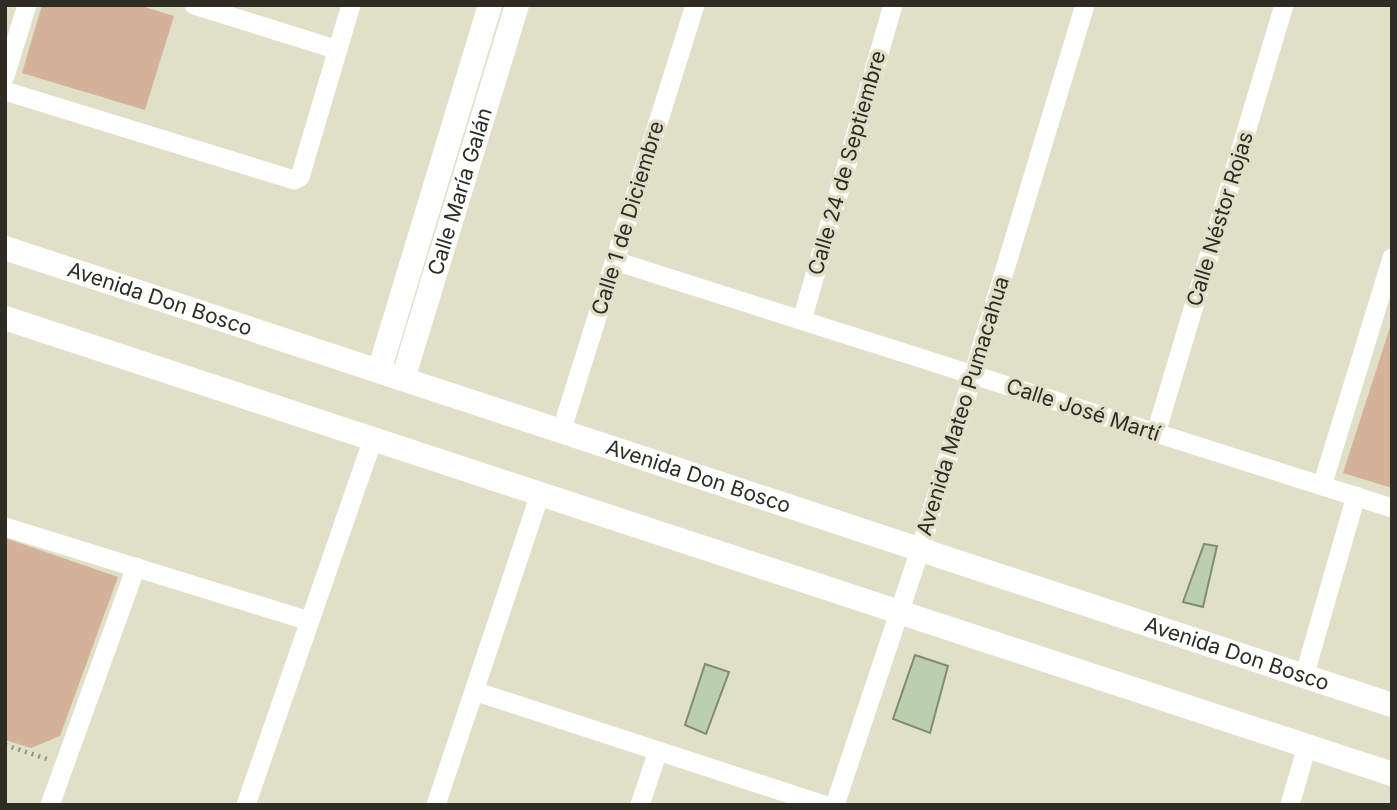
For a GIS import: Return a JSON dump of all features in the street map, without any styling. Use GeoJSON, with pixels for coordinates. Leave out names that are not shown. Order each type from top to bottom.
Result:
{"type":"FeatureCollection","features":[{"type":"Feature","properties":{"kind":"street"},"geometry":{"type":"LineString","coordinates":[[5,76],[27,5]]}},
{"type":"Feature","properties":{"kind":"street"},"geometry":{"type":"LineString","coordinates":[[5,91],[294,180],[300,177],[351,5]]}},
{"type":"Feature","properties":{"kind":"street","name":"Calle María Galán"},"geometry":{"type":"LineString","coordinates":[[379,372],[490,5]]}},
{"type":"Feature","properties":{"kind":"street","name":"Calle María Galán"},"geometry":{"type":"LineString","coordinates":[[403,379],[517,5]]}},
{"type":"Feature","properties":{"kind":"street","name":"Calle 1 de Diciembre"},"geometry":{"type":"LineString","coordinates":[[561,432],[695,5]]}},
{"type":"Feature","properties":{"kind":"street","name":"Calle 24 de Septiembre"},"geometry":{"type":"LineString","coordinates":[[802,320],[893,5]]}},
{"type":"Feature","properties":{"kind":"street","name":"Avenida Mateo Pumacahua"},"geometry":{"type":"LineString","coordinates":[[835,805],[897,611],[920,550],[971,374],[1085,5]]}},
{"type":"Feature","properties":{"kind":"street","name":"Calle Néstor Rojas"},"geometry":{"type":"LineString","coordinates":[[1156,433],[1284,5]]}},
{"type":"Feature","properties":{"kind":"street"},"geometry":{"type":"LineString","coordinates":[[203,7],[338,50]]}},
{"type":"Feature","properties":{"kind":"street","name":"Avenida Don Bosco"},"geometry":{"type":"LineString","coordinates":[[5,248],[1392,705]]}},
{"type":"Feature","properties":{"kind":"street"},"geometry":{"type":"LineString","coordinates":[[1322,485],[1392,258]]}},
{"type":"Feature","properties":{"kind":"street","name":"Calle José Martí"},"geometry":{"type":"LineString","coordinates":[[615,261],[1392,508]]}},
{"type":"Feature","properties":{"kind":"street"},"geometry":{"type":"LineString","coordinates":[[5,318],[1392,774]]}},
{"type":"Feature","properties":{"kind":"street"},"geometry":{"type":"LineString","coordinates":[[246,805],[373,439]]}},
{"type":"Feature","properties":{"kind":"street"},"geometry":{"type":"LineString","coordinates":[[436,805],[540,494]]}},
{"type":"Feature","properties":{"kind":"street"},"geometry":{"type":"LineString","coordinates":[[1304,677],[1356,496]]}},
{"type":"Feature","properties":{"kind":"street"},"geometry":{"type":"LineString","coordinates":[[5,527],[309,621]]}},
{"type":"Feature","properties":{"kind":"street"},"geometry":{"type":"LineString","coordinates":[[50,805],[136,567]]}},
{"type":"Feature","properties":{"kind":"street"},"geometry":{"type":"LineString","coordinates":[[474,691],[824,805]]}},
{"type":"Feature","properties":{"kind":"street"},"geometry":{"type":"LineString","coordinates":[[1290,805],[1307,746]]}},
{"type":"Feature","properties":{"kind":"street"},"geometry":{"type":"LineString","coordinates":[[640,805],[658,751]]}},
{"type":"Feature","properties":{"kind":"path"},"geometry":{"type":"LineString","coordinates":[[5,745],[64,765]]}},
{"type":"Feature","properties":{"kind":"shaded area"},"geometry":{"type":"Polygon","coordinates":[[[42,5],[138,5],[174,16],[145,110],[22,73],[42,5]]]}},
{"type":"Feature","properties":{"kind":"shaded area"},"geometry":{"type":"Polygon","coordinates":[[[1392,321],[1392,488],[1343,473],[1392,321]]]}},
{"type":"Feature","properties":{"kind":"shaded area"},"geometry":{"type":"Polygon","coordinates":[[[5,538],[118,577],[60,736],[31,748],[5,740],[5,538]]]}},
{"type":"Feature","properties":{"kind":"building"},"geometry":{"type":"Polygon","coordinates":[[[1204,544],[1217,546],[1203,607],[1183,602],[1204,544]]]}},
{"type":"Feature","properties":{"kind":"building"},"geometry":{"type":"Polygon","coordinates":[[[915,655],[948,666],[930,733],[893,719],[915,655]]]}},
{"type":"Feature","properties":{"kind":"building"},"geometry":{"type":"Polygon","coordinates":[[[705,664],[729,672],[706,734],[685,725],[705,664]]]}}]}
